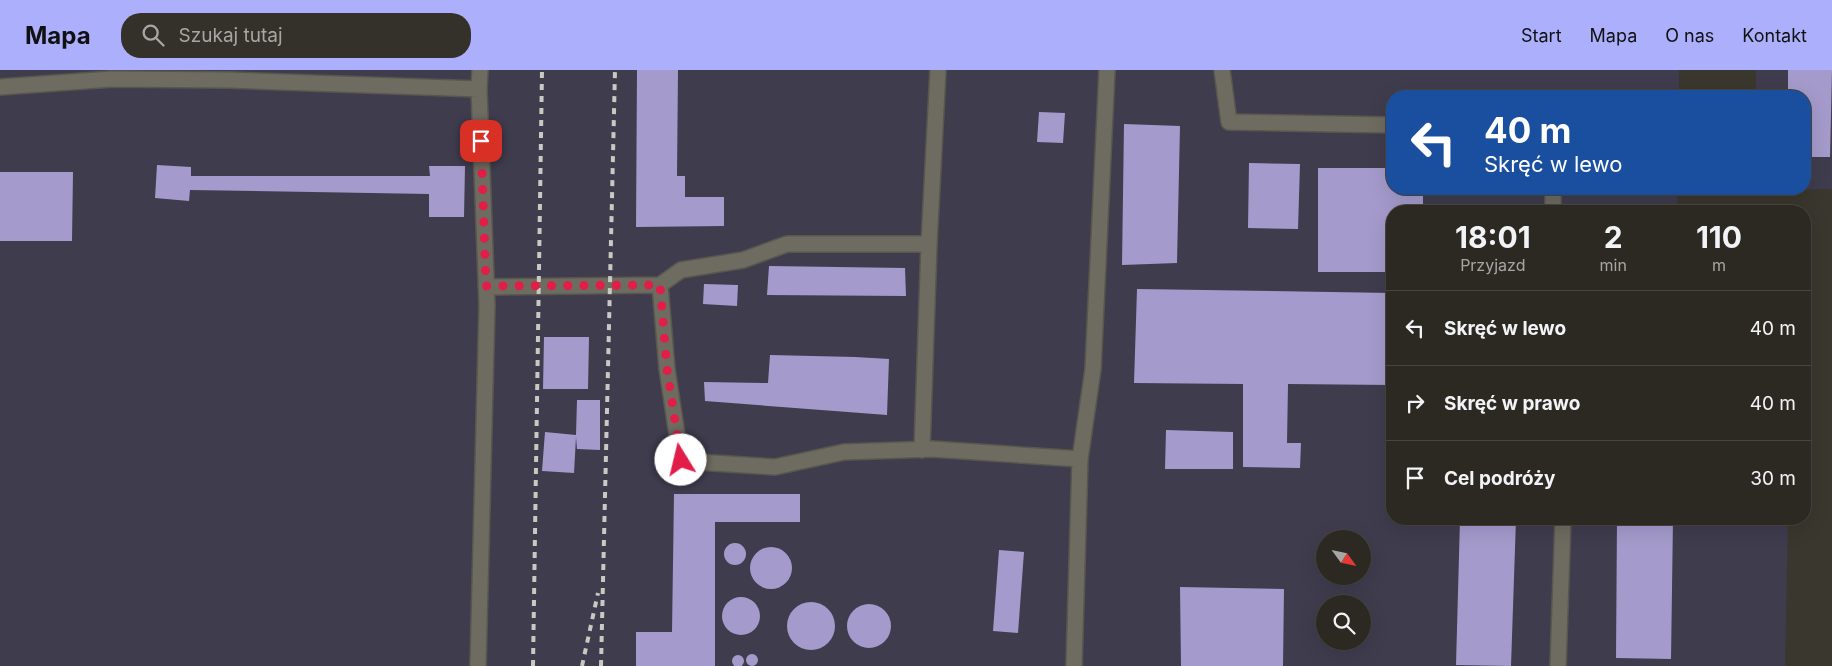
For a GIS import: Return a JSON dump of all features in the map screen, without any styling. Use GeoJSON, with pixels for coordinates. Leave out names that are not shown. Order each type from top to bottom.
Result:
{"type":"FeatureCollection","features":[{"type":"Feature","properties":{"kind":"lane"},"geometry":{"type":"LineString","coordinates":[[478,666],[486,286],[479,89],[480,70]]}},
{"type":"Feature","properties":{"kind":"lane"},"geometry":{"type":"LineString","coordinates":[[922,450],[929,244],[938,70]]}},
{"type":"Feature","properties":{"kind":"lane"},"geometry":{"type":"LineString","coordinates":[[1074,666],[1080,459],[1093,369],[1107,70]]}},
{"type":"Feature","properties":{"kind":"lane"},"geometry":{"type":"LineString","coordinates":[[1222,70],[1229,122],[1386,125]]}},
{"type":"Feature","properties":{"kind":"lane"},"geometry":{"type":"LineString","coordinates":[[0,87],[112,79],[229,80],[479,89]]}},
{"type":"Feature","properties":{"kind":"lane"},"geometry":{"type":"LineString","coordinates":[[486,286],[660,285],[681,270],[743,260],[787,244],[929,244]]}},
{"type":"Feature","properties":{"kind":"lane"},"geometry":{"type":"LineString","coordinates":[[660,285],[667,369],[681,460],[775,467],[844,452],[922,450],[1080,459]]}},
{"type":"Feature","properties":{"kind":"lane"},"geometry":{"type":"LineString","coordinates":[[1558,666],[1563,525]]}},
{"type":"Feature","properties":{"kind":"shaded area"},"geometry":{"type":"Polygon","coordinates":[[[0,70],[1679,70],[1679,90],[1386,90],[1386,195],[1678,195],[1677,205],[1386,205],[1386,525],[1788,525],[1785,666],[0,666],[0,70]]]}},
{"type":"Feature","properties":{"kind":"shaded area"},"geometry":{"type":"Polygon","coordinates":[[[1756,70],[1832,70],[1832,189],[1811,189],[1811,90],[1756,90],[1756,70]]]}},
{"type":"Feature","properties":{"kind":"building"},"geometry":{"type":"Polygon","coordinates":[[[637,70],[678,70],[677,176],[685,176],[685,197],[724,197],[724,226],[636,227],[637,70]]]}},
{"type":"Feature","properties":{"kind":"building"},"geometry":{"type":"Polygon","coordinates":[[[1788,70],[1832,70],[1830,157],[1811,157],[1811,90],[1788,90],[1788,70]]]}},
{"type":"Feature","properties":{"kind":"building"},"geometry":{"type":"Polygon","coordinates":[[[1039,112],[1065,113],[1063,143],[1037,142],[1039,112]]]}},
{"type":"Feature","properties":{"kind":"building"},"geometry":{"type":"Polygon","coordinates":[[[1124,124],[1180,126],[1177,263],[1122,265],[1124,124]]]}},
{"type":"Feature","properties":{"kind":"building"},"geometry":{"type":"Polygon","coordinates":[[[1249,163],[1300,164],[1298,229],[1248,228],[1249,163]]]}},
{"type":"Feature","properties":{"kind":"building"},"geometry":{"type":"Polygon","coordinates":[[[157,165],[191,167],[191,176],[430,176],[429,166],[465,166],[464,217],[429,217],[429,194],[190,190],[189,201],[155,198],[157,165]]]}},
{"type":"Feature","properties":{"kind":"building"},"geometry":{"type":"Polygon","coordinates":[[[1318,168],[1386,168],[1386,195],[1423,195],[1423,205],[1386,205],[1386,272],[1318,272],[1318,168]]]}},
{"type":"Feature","properties":{"kind":"building"},"geometry":{"type":"Polygon","coordinates":[[[0,172],[73,172],[72,241],[0,241],[0,172]]]}},
{"type":"Feature","properties":{"kind":"building"},"geometry":{"type":"Polygon","coordinates":[[[769,266],[905,268],[906,296],[767,295],[769,266]]]}},
{"type":"Feature","properties":{"kind":"building"},"geometry":{"type":"Polygon","coordinates":[[[704,284],[738,285],[737,306],[703,304],[704,284]]]}},
{"type":"Feature","properties":{"kind":"building"},"geometry":{"type":"Polygon","coordinates":[[[1137,289],[1386,293],[1386,385],[1288,384],[1287,443],[1301,443],[1300,468],[1243,467],[1243,384],[1134,383],[1137,289]]]}},
{"type":"Feature","properties":{"kind":"building"},"geometry":{"type":"Polygon","coordinates":[[[544,337],[589,337],[588,389],[543,389],[544,337]]]}},
{"type":"Feature","properties":{"kind":"building"},"geometry":{"type":"Polygon","coordinates":[[[770,355],[889,359],[887,415],[705,401],[704,382],[768,383],[770,355]]]}},
{"type":"Feature","properties":{"kind":"building"},"geometry":{"type":"Polygon","coordinates":[[[577,400],[600,400],[600,450],[577,449],[576,437],[574,473],[542,471],[545,432],[576,435],[577,400]]]}},
{"type":"Feature","properties":{"kind":"building"},"geometry":{"type":"Polygon","coordinates":[[[1166,430],[1233,432],[1233,469],[1165,469],[1166,430]]]}},
{"type":"Feature","properties":{"kind":"building"},"geometry":{"type":"Polygon","coordinates":[[[674,494],[800,494],[800,522],[715,522],[715,666],[636,666],[636,632],[672,632],[674,494]]]}},
{"type":"Feature","properties":{"kind":"building"},"geometry":{"type":"Polygon","coordinates":[[[1460,525],[1516,525],[1511,666],[1456,665],[1460,525]]]}},
{"type":"Feature","properties":{"kind":"building"},"geometry":{"type":"Polygon","coordinates":[[[1617,525],[1673,525],[1671,659],[1616,658],[1617,525]]]}},
{"type":"Feature","properties":{"kind":"building"},"geometry":{"type":"Polygon","coordinates":[[[735,543],[743,546],[746,554],[743,562],[735,565],[727,562],[724,554],[727,546],[735,543]]]}},
{"type":"Feature","properties":{"kind":"building"},"geometry":{"type":"Polygon","coordinates":[[[771,547],[786,553],[792,568],[786,583],[771,589],[756,583],[750,568],[756,553],[771,547]]]}},
{"type":"Feature","properties":{"kind":"building"},"geometry":{"type":"Polygon","coordinates":[[[999,550],[1024,552],[1018,633],[993,631],[999,550]]]}},
{"type":"Feature","properties":{"kind":"building"},"geometry":{"type":"Polygon","coordinates":[[[1180,587],[1284,589],[1283,666],[1181,666],[1180,587]]]}},
{"type":"Feature","properties":{"kind":"building"},"geometry":{"type":"Polygon","coordinates":[[[741,597],[748,598],[754,603],[759,609],[759,623],[754,629],[748,634],[741,635],[734,634],[728,629],[723,623],[722,616],[723,609],[728,603],[734,598],[741,597]]]}},
{"type":"Feature","properties":{"kind":"building"},"geometry":{"type":"Polygon","coordinates":[[[806,602],[816,602],[828,609],[835,621],[835,631],[828,643],[816,650],[806,650],[798,646],[791,639],[787,631],[787,621],[791,613],[798,606],[806,602]]]}},
{"type":"Feature","properties":{"kind":"building"},"geometry":{"type":"Polygon","coordinates":[[[873,604],[885,610],[890,617],[890,635],[885,642],[878,647],[865,648],[857,645],[850,638],[847,622],[850,614],[857,607],[873,604]]]}},
{"type":"Feature","properties":{"kind":"building"},"geometry":{"type":"Polygon","coordinates":[[[754,654],[757,655],[757,665],[750,666],[747,665],[746,658],[747,655],[754,654]]]}},
{"type":"Feature","properties":{"kind":"building"},"geometry":{"type":"Polygon","coordinates":[[[736,655],[740,655],[744,661],[740,667],[736,667],[732,663],[732,659],[736,655]]]}},
{"type":"Feature","properties":{"kind":"railway"},"geometry":{"type":"LineString","coordinates":[[533,666],[542,70]]}},
{"type":"Feature","properties":{"kind":"railway"},"geometry":{"type":"LineString","coordinates":[[601,666],[615,70]]}},
{"type":"Feature","properties":{"kind":"railway"},"geometry":{"type":"LineString","coordinates":[[582,666],[598,593]]}},
{"type":"Feature","properties":{"kind":"route"},"geometry":{"type":"LineString","coordinates":[[481,141],[486,286],[660,285],[667,369],[681,460]]}}]}
